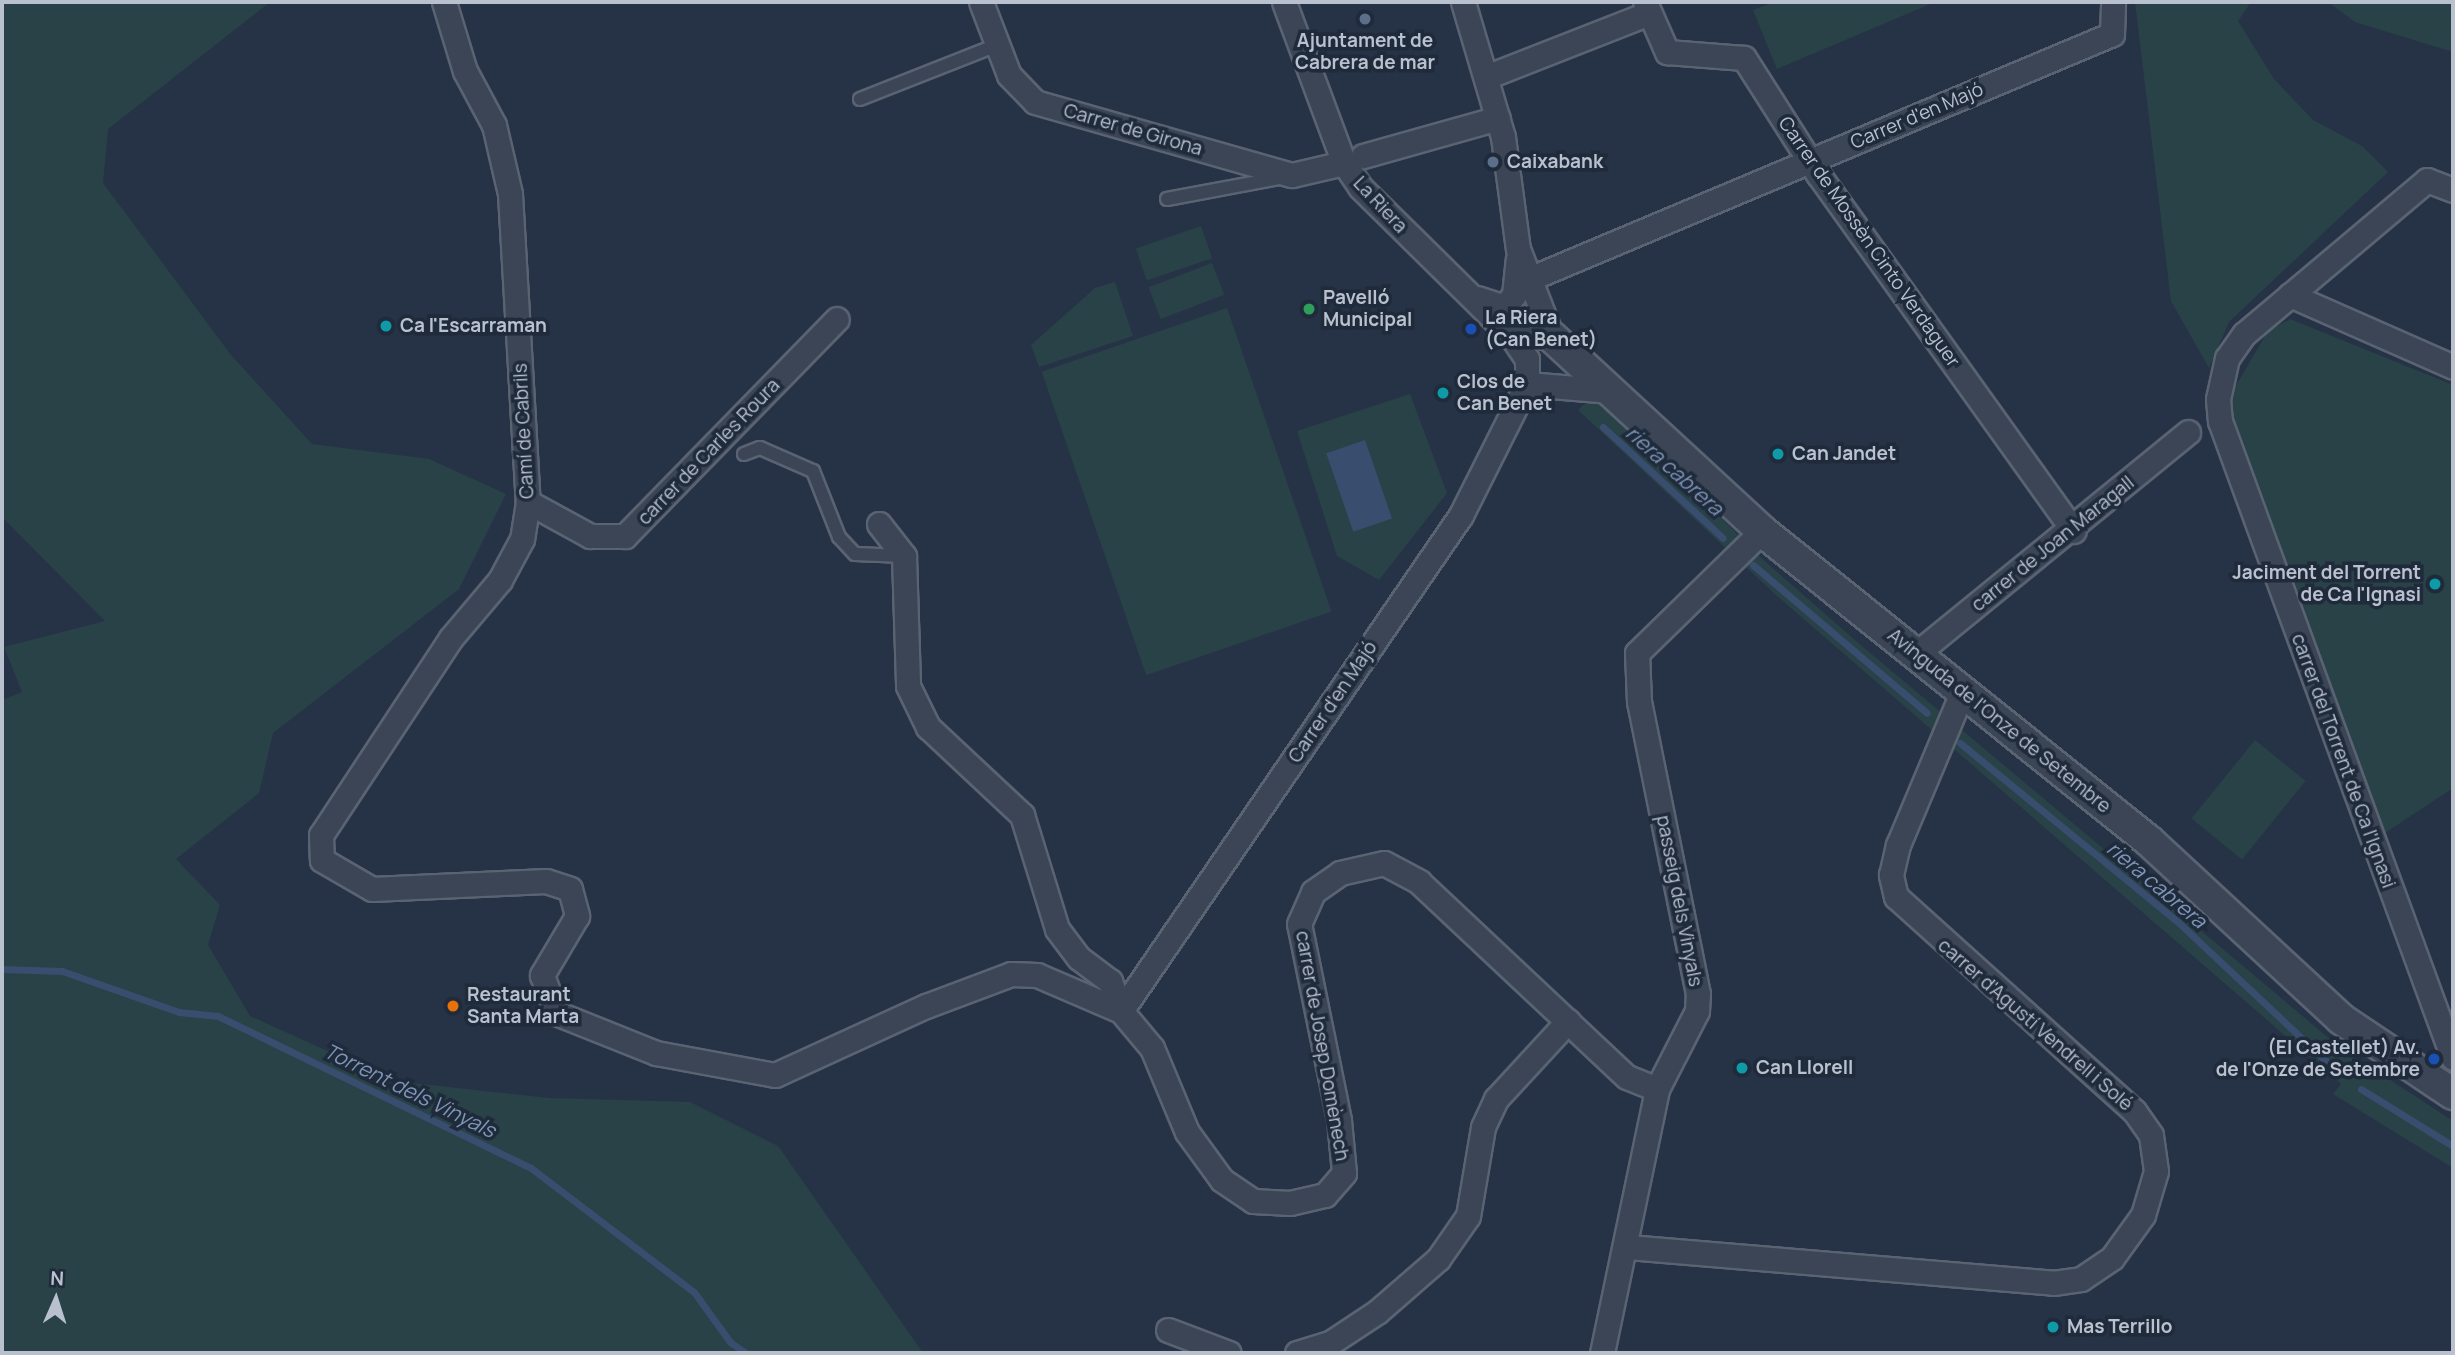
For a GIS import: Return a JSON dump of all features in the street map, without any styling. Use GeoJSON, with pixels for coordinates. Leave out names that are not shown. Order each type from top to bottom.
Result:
{"type":"FeatureCollection","features":[{"type":"Feature","properties":{"kind":"street","name":"Camí de Cabrils"},"geometry":{"type":"LineString","coordinates":[[444,2],[465,71],[494,125],[510,194],[528,502],[522,539],[505,569],[451,638]]}},
{"type":"Feature","properties":{"kind":"street","name":"Carrer de Girona"},"geometry":{"type":"LineString","coordinates":[[981,2],[1009,75],[1035,102],[1292,175],[1498,118]]}},
{"type":"Feature","properties":{"kind":"street","name":"La Riera"},"geometry":{"type":"LineString","coordinates":[[1284,2],[1353,160],[1457,284],[1512,337],[1527,359],[1527,384]]}},
{"type":"Feature","properties":{"kind":"street"},"geometry":{"type":"LineString","coordinates":[[1463,2],[1498,118],[1518,249],[1552,337],[1512,337]]}},
{"type":"Feature","properties":{"kind":"street","name":"Carrer d'en Majó"},"geometry":{"type":"LineString","coordinates":[[1529,279],[2112,34],[2113,2]]}},
{"type":"Feature","properties":{"kind":"street"},"geometry":{"type":"LineString","coordinates":[[1486,77],[1647,7]]}},
{"type":"Feature","properties":{"kind":"street","name":"Carrer de Mossèn Cinto Verdaguer"},"geometry":{"type":"LineString","coordinates":[[1647,7],[1667,52],[1744,58],[1811,162],[2074,531]]}},
{"type":"Feature","properties":{"kind":"street","name":"carrer del Torrent de Ca l'Ignasi"},"geometry":{"type":"LineString","coordinates":[[2453,190],[2427,180],[2244,334],[2227,358],[2220,421],[2453,1058]]}},
{"type":"Feature","properties":{"kind":"street"},"geometry":{"type":"LineString","coordinates":[[1457,284],[1504,307],[1514,295],[1518,249]]}},
{"type":"Feature","properties":{"kind":"street"},"geometry":{"type":"LineString","coordinates":[[2290,295],[2453,367]]}},
{"type":"Feature","properties":{"kind":"street","name":"carrer de Carles Roura"},"geometry":{"type":"LineString","coordinates":[[528,502],[590,536],[608,541],[625,536],[838,319]]}},
{"type":"Feature","properties":{"kind":"street","name":"Avinguda de l'Onze de Setembre"},"geometry":{"type":"LineString","coordinates":[[1552,337],[1611,391],[1757,536],[1963,690],[2150,842],[2341,1019],[2453,1094]]}},
{"type":"Feature","properties":{"kind":"street"},"geometry":{"type":"LineString","coordinates":[[1554,388],[1578,362]]}},
{"type":"Feature","properties":{"kind":"street"},"geometry":{"type":"LineString","coordinates":[[1527,384],[1611,391]]}},
{"type":"Feature","properties":{"kind":"street","name":"Carrer d'en Majó"},"geometry":{"type":"LineString","coordinates":[[1121,1011],[1461,515],[1527,384]]}},
{"type":"Feature","properties":{"kind":"street","name":"carrer de Joan Maragall"},"geometry":{"type":"LineString","coordinates":[[1916,654],[2074,531],[2188,432]]}},
{"type":"Feature","properties":{"kind":"street"},"geometry":{"type":"LineString","coordinates":[[879,524],[904,556],[908,686],[928,727],[1022,815],[1057,929],[1079,958],[1110,981],[1121,1011]]}},
{"type":"Feature","properties":{"kind":"street","name":"passeig dels Vinyals"},"geometry":{"type":"LineString","coordinates":[[1602,1353],[1628,1247],[1657,1089],[1692,1021],[1698,994],[1639,702],[1637,653],[1757,536]]}},
{"type":"Feature","properties":{"kind":"street","name":"carrer de Josep Domènech"},"geometry":{"type":"LineString","coordinates":[[451,638],[321,835],[322,860],[372,889],[546,881],[570,889],[576,916],[542,975],[556,1013],[656,1053],[775,1076],[1011,974],[1037,975],[1121,1011],[1152,1048],[1187,1132],[1222,1180],[1253,1201],[1290,1203],[1325,1195],[1344,1173],[1299,923],[1313,892],[1340,873],[1384,863],[1419,882],[1627,1077],[1657,1089]]}},
{"type":"Feature","properties":{"kind":"street","name":"carrer d'Agustí Vendrell i Solé"},"geometry":{"type":"LineString","coordinates":[[1628,1247],[2053,1283],[2081,1279],[2112,1258],[2143,1215],[2156,1171],[2151,1135],[2134,1111],[1896,897],[1891,875],[1898,845],[1963,690]]}},
{"type":"Feature","properties":{"kind":"street"},"geometry":{"type":"LineString","coordinates":[[1297,1353],[1330,1343],[1358,1325],[1438,1259],[1468,1216],[1483,1127],[1496,1099],[1568,1021]]}},
{"type":"Feature","properties":{"kind":"street"},"geometry":{"type":"LineString","coordinates":[[1168,1330],[1229,1353]]}},
{"type":"Feature","properties":{"kind":"lane"},"geometry":{"type":"LineString","coordinates":[[860,99],[997,45]]}},
{"type":"Feature","properties":{"kind":"lane"},"geometry":{"type":"LineString","coordinates":[[1167,199],[1292,175]]}},
{"type":"Feature","properties":{"kind":"lane"},"geometry":{"type":"LineString","coordinates":[[744,454],[760,448],[813,471],[831,521],[855,554],[904,556]]}},
{"type":"Feature","properties":{"kind":"green space"},"geometry":{"type":"Polygon","coordinates":[[[2,2],[270,2],[108,129],[103,183],[231,355],[312,444],[429,459],[506,494],[459,589],[273,733],[259,793],[176,859],[220,905],[208,945],[250,1016],[394,1081],[549,1098],[690,1102],[778,1146],[923,1353],[2,1353],[2,700],[22,692],[4,647],[105,621],[2,517],[2,2]]]}},
{"type":"Feature","properties":{"kind":"green space"},"geometry":{"type":"Polygon","coordinates":[[[1774,2],[1935,2],[1777,69],[1753,10],[1774,2]]]}},
{"type":"Feature","properties":{"kind":"green space"},"geometry":{"type":"Polygon","coordinates":[[[2135,2],[2251,2],[2238,21],[2274,79],[2313,120],[2362,146],[2388,172],[2229,322],[2209,368],[2171,301],[2135,2]]]}},
{"type":"Feature","properties":{"kind":"green space"},"geometry":{"type":"Polygon","coordinates":[[[2328,2],[2453,2],[2453,52],[2355,22],[2328,2]]]}},
{"type":"Feature","properties":{"kind":"green space"},"geometry":{"type":"Polygon","coordinates":[[[1201,226],[1212,258],[1147,281],[1136,248],[1201,226]]]}},
{"type":"Feature","properties":{"kind":"green space"},"geometry":{"type":"Polygon","coordinates":[[[1212,263],[1224,295],[1161,319],[1149,287],[1212,263]]]}},
{"type":"Feature","properties":{"kind":"green space"},"geometry":{"type":"Polygon","coordinates":[[[1115,282],[1133,336],[1039,367],[1031,345],[1095,288],[1115,282]]]}},
{"type":"Feature","properties":{"kind":"green space"},"geometry":{"type":"Polygon","coordinates":[[[1227,308],[1332,612],[1146,675],[1042,372],[1227,308]]]}},
{"type":"Feature","properties":{"kind":"green space"},"geometry":{"type":"Polygon","coordinates":[[[2290,319],[2453,385],[2453,788],[2382,835],[2227,401],[2268,331],[2290,319]]]}},
{"type":"Feature","properties":{"kind":"green space"},"geometry":{"type":"Polygon","coordinates":[[[1597,392],[1759,556],[1856,641],[2337,1045],[2453,1121],[2453,1168],[2333,1094],[2341,1084],[1777,596],[1578,410],[1597,392]]]}},
{"type":"Feature","properties":{"kind":"green space"},"geometry":{"type":"Polygon","coordinates":[[[1410,394],[1447,493],[1379,580],[1337,556],[1297,431],[1410,394]]]}},
{"type":"Feature","properties":{"kind":"green space"},"geometry":{"type":"Polygon","coordinates":[[[2255,740],[2306,781],[2242,859],[2191,818],[2255,740]]]}},
{"type":"Feature","properties":{"kind":"water"},"geometry":{"type":"Polygon","coordinates":[[[1365,440],[1392,518],[1353,532],[1326,453],[1365,440]]]}},
{"type":"Feature","properties":{"kind":"waterway","name":"riera cabrera"},"geometry":{"type":"LineString","coordinates":[[1603,427],[1723,538]]}},
{"type":"Feature","properties":{"kind":"waterway","name":"riera cabrera"},"geometry":{"type":"LineString","coordinates":[[1753,565],[1927,713]]}},
{"type":"Feature","properties":{"kind":"waterway","name":"riera cabrera"},"geometry":{"type":"LineString","coordinates":[[1960,743],[2178,922],[2325,1060]]}},
{"type":"Feature","properties":{"kind":"waterway","name":"Torrent dels Vinyals"},"geometry":{"type":"LineString","coordinates":[[2,969],[62,971],[179,1012],[218,1016],[531,1168],[694,1292],[730,1342],[746,1353]]}},
{"type":"Feature","properties":{"kind":"waterway","name":"riera cabrera"},"geometry":{"type":"LineString","coordinates":[[2361,1089],[2453,1146]]}},
{"type":"Feature","properties":{"kind":"place","name":"Ajuntament de Cabrera de mar"},"geometry":{"type":"Point","coordinates":[1365,19]}},
{"type":"Feature","properties":{"kind":"place","name":"Caixabank"},"geometry":{"type":"Point","coordinates":[1493,162]}},
{"type":"Feature","properties":{"kind":"place","name":"Pavelló Municipal"},"geometry":{"type":"Point","coordinates":[1309,309]}},
{"type":"Feature","properties":{"kind":"place","name":"Ca l'Escarraman"},"geometry":{"type":"Point","coordinates":[386,326]}},
{"type":"Feature","properties":{"kind":"place","name":"La Riera (Can Benet)"},"geometry":{"type":"Point","coordinates":[1471,329]}},
{"type":"Feature","properties":{"kind":"place","name":"Clos de Can Benet"},"geometry":{"type":"Point","coordinates":[1443,393]}},
{"type":"Feature","properties":{"kind":"place","name":"Can Jandet"},"geometry":{"type":"Point","coordinates":[1778,454]}},
{"type":"Feature","properties":{"kind":"place","name":"Jaciment del Torrent de Ca l'Ignasi"},"geometry":{"type":"Point","coordinates":[2435,584]}},
{"type":"Feature","properties":{"kind":"place","name":"Restaurant Santa Marta"},"geometry":{"type":"Point","coordinates":[453,1006]}},
{"type":"Feature","properties":{"kind":"place","name":"(El Castellet) Av. de l'Onze de Setembre"},"geometry":{"type":"Point","coordinates":[2434,1059]}},
{"type":"Feature","properties":{"kind":"place","name":"Can Llorell"},"geometry":{"type":"Point","coordinates":[1742,1068]}},
{"type":"Feature","properties":{"kind":"place","name":"Mas Terrillo"},"geometry":{"type":"Point","coordinates":[2053,1327]}}]}
